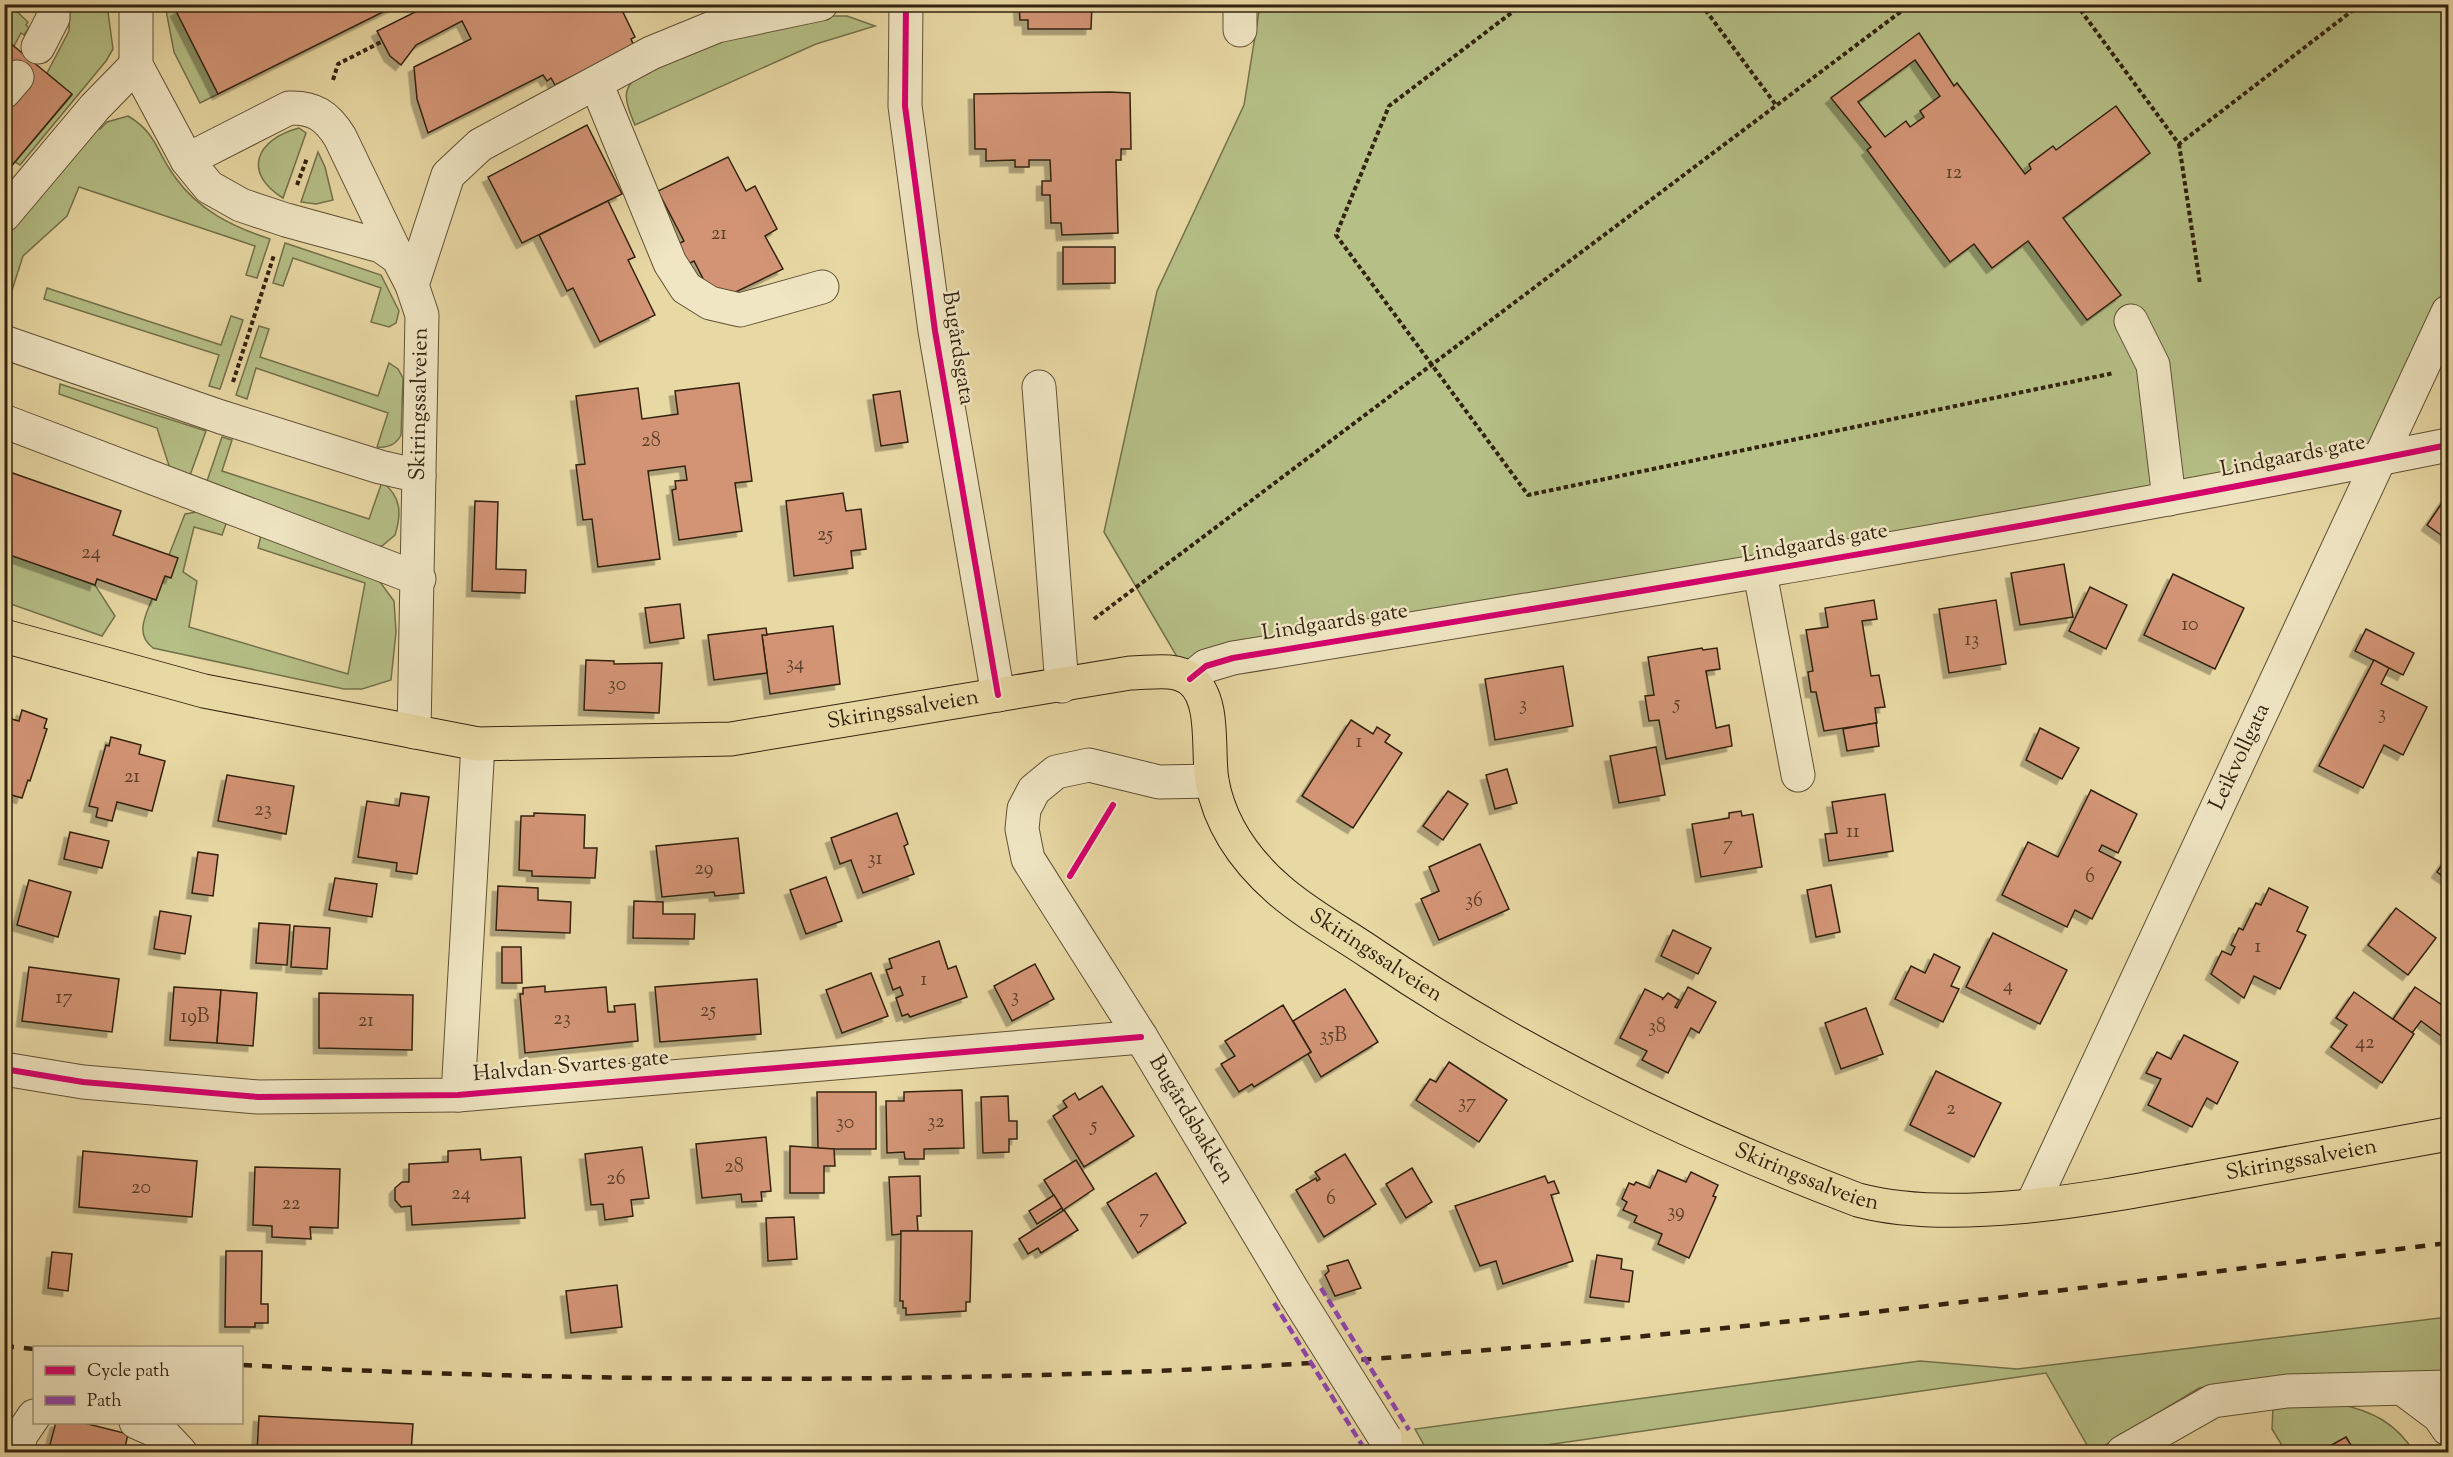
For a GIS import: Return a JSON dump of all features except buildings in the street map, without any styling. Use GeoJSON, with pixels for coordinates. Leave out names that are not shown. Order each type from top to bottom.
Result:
{"type":"FeatureCollection","features":[{"type":"Feature","properties":{"kind":"main road","name":"Skiringssalveien"},"geometry":{"type":"LineString","coordinates":[[4,636],[204,691],[478,744],[731,739],[1130,673],[1172,672],[1190,679],[1205,699],[1212,781],[1222,816],[1234,841],[1254,866],[1280,891],[1412,980],[1491,1029],[1563,1068],[1631,1102],[1858,1200],[1881,1206],[1910,1209],[1952,1210],[2032,1205],[2123,1193],[2448,1134]]}},
{"type":"Feature","properties":{"kind":"street"},"geometry":{"type":"LineString","coordinates":[[38,47],[53,18],[53,4]]}},
{"type":"Feature","properties":{"kind":"street"},"geometry":{"type":"LineString","coordinates":[[136,4],[136,65],[187,160],[209,187],[241,205],[381,246],[405,272],[448,175],[480,145],[651,53],[717,27],[821,4]]}},
{"type":"Feature","properties":{"kind":"street","name":"Bugårdsgata"},"geometry":{"type":"LineString","coordinates":[[906,4],[905,106],[935,331],[998,695]]}},
{"type":"Feature","properties":{"kind":"street"},"geometry":{"type":"LineString","coordinates":[[11,195],[136,65]]}},
{"type":"Feature","properties":{"kind":"street"},"geometry":{"type":"LineString","coordinates":[[596,83],[670,263],[686,288],[710,303],[740,310],[822,286]]}},
{"type":"Feature","properties":{"kind":"street","name":"Skiringssalveien"},"geometry":{"type":"LineString","coordinates":[[187,160],[290,108],[306,108],[330,122],[340,137],[405,272],[422,315],[419,579],[414,732]]}},
{"type":"Feature","properties":{"kind":"street","name":"Leikvollgata"},"geometry":{"type":"LineString","coordinates":[[2032,1205],[2448,312]]}},
{"type":"Feature","properties":{"kind":"street"},"geometry":{"type":"LineString","coordinates":[[2131,321],[2153,365],[2169,499]]}},
{"type":"Feature","properties":{"kind":"street"},"geometry":{"type":"LineString","coordinates":[[4,342],[221,417],[380,467],[419,476]]}},
{"type":"Feature","properties":{"kind":"street"},"geometry":{"type":"LineString","coordinates":[[1039,387],[1062,686]]}},
{"type":"Feature","properties":{"kind":"street"},"geometry":{"type":"LineString","coordinates":[[6,422],[419,579]]}},
{"type":"Feature","properties":{"kind":"street","name":"Lindgaards gate"},"geometry":{"type":"LineString","coordinates":[[1190,679],[1206,666],[1233,658],[1760,573],[2169,499],[2448,445]]}},
{"type":"Feature","properties":{"kind":"street"},"geometry":{"type":"LineString","coordinates":[[1760,573],[1798,775]]}},
{"type":"Feature","properties":{"kind":"street"},"geometry":{"type":"LineString","coordinates":[[458,1095],[478,744]]}},
{"type":"Feature","properties":{"kind":"street","name":"Bugårdsbakken"},"geometry":{"type":"LineString","coordinates":[[1212,781],[1159,782],[1089,765],[1056,772],[1034,790],[1024,809],[1022,829],[1028,859],[1141,1036],[1296,1296],[1389,1445]]}},
{"type":"Feature","properties":{"kind":"street","name":"Halvdan Svartes gate"},"geometry":{"type":"LineString","coordinates":[[4,1069],[83,1082],[258,1097],[458,1095],[1141,1036]]}},
{"type":"Feature","properties":{"kind":"street"},"geometry":{"type":"LineString","coordinates":[[2123,1452],[2213,1401],[2287,1391],[2448,1387]]}},
{"type":"Feature","properties":{"kind":"street"},"geometry":{"type":"LineString","coordinates":[[2403,1389],[2439,1416],[2448,1430]]}},
{"type":"Feature","properties":{"kind":"street"},"geometry":{"type":"LineString","coordinates":[[16,1452],[21,1435],[33,1417]]}},
{"type":"Feature","properties":{"kind":"street"},"geometry":{"type":"LineString","coordinates":[[140,1424],[163,1434],[180,1452]]}},
{"type":"Feature","properties":{"kind":"path"},"geometry":{"type":"LineString","coordinates":[[1523,4],[1389,106],[1336,235],[1528,495],[2153,365]]}},
{"type":"Feature","properties":{"kind":"path"},"geometry":{"type":"LineString","coordinates":[[1701,4],[1776,105]]}},
{"type":"Feature","properties":{"kind":"path"},"geometry":{"type":"LineString","coordinates":[[1087,624],[1911,4]]}},
{"type":"Feature","properties":{"kind":"path"},"geometry":{"type":"LineString","coordinates":[[2076,4],[2179,144],[2200,284]]}},
{"type":"Feature","properties":{"kind":"path"},"geometry":{"type":"LineString","coordinates":[[2179,144],[2361,4]]}},
{"type":"Feature","properties":{"kind":"green space"},"geometry":{"type":"Polygon","coordinates":[[[4,5],[10,5],[28,22],[26,25],[29,28],[24,35],[21,33],[14,46],[5,38],[4,5]]]}},
{"type":"Feature","properties":{"kind":"green space"},"geometry":{"type":"Polygon","coordinates":[[[70,5],[107,5],[113,49],[106,61],[20,165],[15,162],[72,95],[47,73],[69,31],[70,5]]]}},
{"type":"Feature","properties":{"kind":"green space"},"geometry":{"type":"Polygon","coordinates":[[[165,5],[189,5],[218,94],[200,103],[174,52],[165,5]]]}},
{"type":"Feature","properties":{"kind":"green space"},"geometry":{"type":"Polygon","coordinates":[[[1260,5],[2448,5],[2448,312],[2378,459],[1190,679],[1104,532],[1157,291],[1244,105],[1260,5]]]}},
{"type":"Feature","properties":{"kind":"green space"},"geometry":{"type":"Polygon","coordinates":[[[826,16],[847,16],[875,26],[816,44],[635,125],[626,95],[631,83],[644,72],[737,36],[826,16]]]}},
{"type":"Feature","properties":{"kind":"green space"},"geometry":{"type":"Polygon","coordinates":[[[128,116],[138,122],[151,136],[175,177],[194,199],[230,223],[270,239],[257,278],[246,275],[255,246],[79,187],[67,216],[23,256],[5,312],[5,235],[94,125],[100,129],[107,122],[128,116]]]}},
{"type":"Feature","properties":{"kind":"green space"},"geometry":{"type":"Polygon","coordinates":[[[299,128],[306,133],[283,198],[262,178],[259,157],[264,148],[273,140],[299,128]]]}},
{"type":"Feature","properties":{"kind":"green space"},"geometry":{"type":"Polygon","coordinates":[[[318,152],[325,167],[333,200],[316,204],[301,202],[318,152]]]}},
{"type":"Feature","properties":{"kind":"green space"},"geometry":{"type":"Polygon","coordinates":[[[285,243],[381,275],[399,311],[396,323],[389,327],[371,322],[381,288],[293,258],[283,286],[273,283],[285,243]]]}},
{"type":"Feature","properties":{"kind":"green space"},"geometry":{"type":"Polygon","coordinates":[[[47,288],[221,345],[231,316],[243,320],[220,389],[209,386],[219,355],[44,299],[47,288]]]}},
{"type":"Feature","properties":{"kind":"green space"},"geometry":{"type":"Polygon","coordinates":[[[259,326],[269,329],[260,357],[378,396],[389,363],[398,369],[403,378],[401,435],[397,441],[385,447],[377,447],[388,413],[256,368],[247,399],[236,395],[259,326]]]}},
{"type":"Feature","properties":{"kind":"green space"},"geometry":{"type":"Polygon","coordinates":[[[60,384],[206,431],[189,478],[171,472],[157,428],[59,394],[60,384]]]}},
{"type":"Feature","properties":{"kind":"green space"},"geometry":{"type":"Polygon","coordinates":[[[222,437],[232,440],[222,471],[369,519],[382,482],[393,493],[398,505],[399,519],[395,535],[382,546],[373,546],[206,484],[222,437]]]}},
{"type":"Feature","properties":{"kind":"green space"},"geometry":{"type":"Polygon","coordinates":[[[197,512],[227,521],[222,535],[194,527],[183,572],[197,581],[189,627],[348,674],[365,583],[258,548],[261,535],[377,578],[394,601],[396,632],[391,680],[362,689],[344,689],[153,648],[144,637],[144,619],[152,599],[156,600],[169,555],[185,514],[197,512]]]}},
{"type":"Feature","properties":{"kind":"green space"},"geometry":{"type":"Polygon","coordinates":[[[5,553],[95,585],[115,616],[102,636],[5,602],[5,553]]]}},
{"type":"Feature","properties":{"kind":"green space"},"geometry":{"type":"Polygon","coordinates":[[[2448,1317],[2448,1371],[2227,1383],[2199,1388],[2094,1452],[2091,1452],[2046,1373],[1498,1452],[1428,1452],[1415,1429],[1920,1361],[2017,1369],[2448,1317]]]}},
{"type":"Feature","properties":{"kind":"green space"},"geometry":{"type":"Polygon","coordinates":[[[2339,1404],[2362,1410],[2382,1420],[2399,1433],[2414,1452],[2355,1452],[2346,1437],[2319,1452],[2286,1452],[2272,1429],[2273,1407],[2339,1404]]]}},
{"type":"Feature","properties":{"kind":"railway"},"geometry":{"type":"LineString","coordinates":[[243,1365],[491,1375],[742,1379],[992,1376],[1242,1367],[1393,1357],[1695,1331],[1997,1298],[2448,1243]]}},
{"type":"Feature","properties":{"kind":"railway"},"geometry":{"type":"LineString","coordinates":[[4,1346],[33,1349]]}},
{"type":"Feature","properties":{"kind":"marked path"},"geometry":{"type":"LineString","coordinates":[[1321,1288],[1409,1430]]}},
{"type":"Feature","properties":{"kind":"marked path"},"geometry":{"type":"LineString","coordinates":[[1274,1303],[1362,1445]]}},
{"type":"Feature","properties":{"kind":"cycle path"},"geometry":{"type":"LineString","coordinates":[[906,4],[905,106],[935,331],[998,695]]}},
{"type":"Feature","properties":{"kind":"cycle path"},"geometry":{"type":"LineString","coordinates":[[1190,679],[1206,666],[1233,658],[1994,531],[2448,445]]}},
{"type":"Feature","properties":{"kind":"cycle path"},"geometry":{"type":"LineString","coordinates":[[1070,876],[1113,805]]}},
{"type":"Feature","properties":{"kind":"cycle path"},"geometry":{"type":"LineString","coordinates":[[4,1069],[83,1082],[258,1097],[458,1095],[1141,1037]]}}]}
